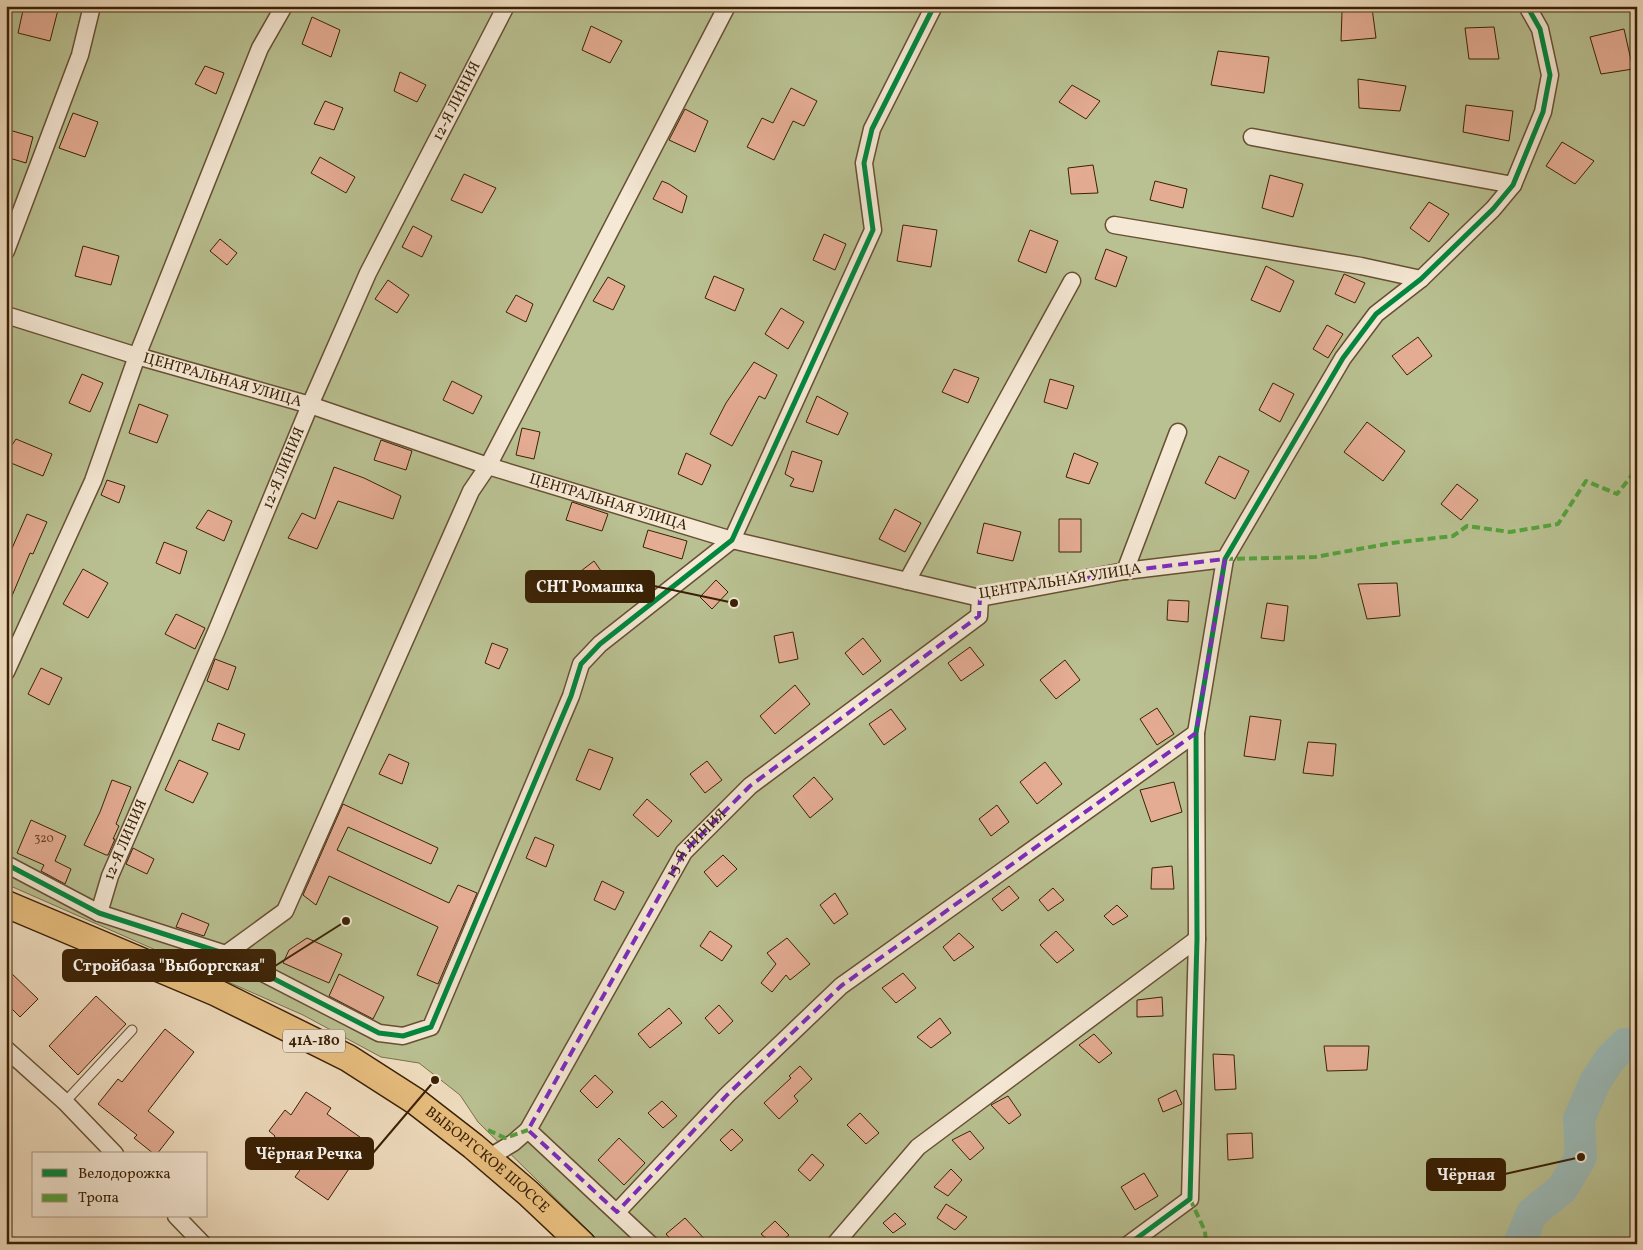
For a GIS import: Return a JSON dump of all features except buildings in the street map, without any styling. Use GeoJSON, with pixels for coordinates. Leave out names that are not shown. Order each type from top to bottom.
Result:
{"type":"FeatureCollection","features":[{"type":"Feature","properties":{"kind":"main road","name":"ВЫБОРГСКОЕ ШОССЕ"},"geometry":{"type":"LineString","coordinates":[[6,904],[217,993],[348,1058],[415,1101],[488,1158],[582,1244]]}},
{"type":"Feature","properties":{"kind":"street"},"geometry":{"type":"LineString","coordinates":[[6,252],[80,54],[92,6]]}},
{"type":"Feature","properties":{"kind":"street"},"geometry":{"type":"LineString","coordinates":[[6,672],[93,481],[137,356],[260,48],[284,6]]}},
{"type":"Feature","properties":{"kind":"street","name":"12-Я ЛИНИЯ"},"geometry":{"type":"LineString","coordinates":[[99,913],[110,876],[368,273],[506,6]]}},
{"type":"Feature","properties":{"kind":"street"},"geometry":{"type":"LineString","coordinates":[[226,954],[285,911],[471,491],[488,466],[727,6]]}},
{"type":"Feature","properties":{"kind":"street"},"geometry":{"type":"LineString","coordinates":[[6,864],[99,913],[226,954],[379,1033],[403,1036],[431,1027],[571,696],[581,664],[600,644],[732,540],[874,230],[864,164],[872,129],[934,6]]}},
{"type":"Feature","properties":{"kind":"street"},"geometry":{"type":"LineString","coordinates":[[1129,1244],[1190,1200],[1197,939],[1196,733],[1225,560],[1343,358],[1376,314],[1422,279],[1493,209],[1513,185],[1543,112],[1550,75],[1540,29],[1527,6]]}},
{"type":"Feature","properties":{"kind":"street"},"geometry":{"type":"LineString","coordinates":[[1252,137],[1513,185]]}},
{"type":"Feature","properties":{"kind":"street"},"geometry":{"type":"LineString","coordinates":[[1114,225],[1360,266],[1422,279]]}},
{"type":"Feature","properties":{"kind":"street"},"geometry":{"type":"LineString","coordinates":[[907,580],[1072,281]]}},
{"type":"Feature","properties":{"kind":"street","name":"ЦЕНТРАЛЬНАЯ УЛИЦА"},"geometry":{"type":"LineString","coordinates":[[6,315],[137,356],[310,405],[488,466],[732,540],[980,598],[1125,571],[1225,560]]}},
{"type":"Feature","properties":{"kind":"street"},"geometry":{"type":"LineString","coordinates":[[1125,571],[1178,432]]}},
{"type":"Feature","properties":{"kind":"street","name":"15-Я ЛИНИЯ"},"geometry":{"type":"LineString","coordinates":[[488,1158],[513,1143],[528,1130],[684,852],[750,786],[979,616],[980,598]]}},
{"type":"Feature","properties":{"kind":"street"},"geometry":{"type":"LineString","coordinates":[[617,1212],[727,1095],[841,986],[1196,733]]}},
{"type":"Feature","properties":{"kind":"street"},"geometry":{"type":"LineString","coordinates":[[836,1244],[918,1147],[1197,939]]}},
{"type":"Feature","properties":{"kind":"street"},"geometry":{"type":"LineString","coordinates":[[6,1049],[65,1102],[113,1152]]}},
{"type":"Feature","properties":{"kind":"street"},"geometry":{"type":"LineString","coordinates":[[528,1130],[650,1244]]}},
{"type":"Feature","properties":{"kind":"street"},"geometry":{"type":"LineString","coordinates":[[178,1218],[203,1244]]}},
{"type":"Feature","properties":{"kind":"lane"},"geometry":{"type":"LineString","coordinates":[[65,1102],[132,1030]]}},
{"type":"Feature","properties":{"kind":"highlighted area"},"geometry":{"type":"Polygon","coordinates":[[[1225,559],[1196,733],[841,986],[727,1095],[617,1212],[528,1130],[684,852],[750,786],[979,616],[980,598],[1125,571],[1225,559]]]}},
{"type":"Feature","properties":{"kind":"green space"},"geometry":{"type":"Polygon","coordinates":[[[6,6],[1637,6],[1637,1244],[602,1244],[478,1122],[460,1095],[419,1063],[381,1057],[303,1015],[6,884],[6,6]]]}},
{"type":"Feature","properties":{"kind":"waterway"},"geometry":{"type":"LineString","coordinates":[[1519,1244],[1532,1213],[1562,1189],[1581,1157],[1579,1119],[1595,1082],[1610,1059],[1625,1044],[1637,1045]]}},
{"type":"Feature","properties":{"kind":"marked path"},"geometry":{"type":"LineString","coordinates":[[1225,559],[1315,557],[1392,543],[1453,536],[1467,526],[1510,532],[1558,524],[1586,481],[1617,494],[1637,469]]}},
{"type":"Feature","properties":{"kind":"marked path"},"geometry":{"type":"LineString","coordinates":[[488,1130],[505,1138],[528,1130]]}},
{"type":"Feature","properties":{"kind":"marked path"},"geometry":{"type":"LineString","coordinates":[[1190,1199],[1205,1231],[1206,1244]]}},
{"type":"Feature","properties":{"kind":"cycle path"},"geometry":{"type":"LineString","coordinates":[[6,864],[99,913],[226,954],[379,1033],[403,1036],[431,1027],[571,696],[581,664],[600,644],[732,540],[873,230],[864,163],[872,129],[934,6]]}},
{"type":"Feature","properties":{"kind":"cycle path"},"geometry":{"type":"LineString","coordinates":[[1129,1244],[1190,1199],[1197,939],[1196,733],[1225,559],[1343,358],[1376,314],[1421,279],[1493,209],[1513,185],[1543,112],[1550,75],[1540,29],[1527,6]]}},
{"type":"Feature","properties":{"kind":"place","name":"СНТ Ромашка"},"geometry":{"type":"Point","coordinates":[734,603]}},
{"type":"Feature","properties":{"kind":"place","name":"Стройбаза \"Выборгская\""},"geometry":{"type":"Point","coordinates":[346,921]}},
{"type":"Feature","properties":{"kind":"place","name":"Чёрная Речка"},"geometry":{"type":"Point","coordinates":[435,1080]}},
{"type":"Feature","properties":{"kind":"place","name":"Чёрная"},"geometry":{"type":"Point","coordinates":[1581,1157]}}]}
